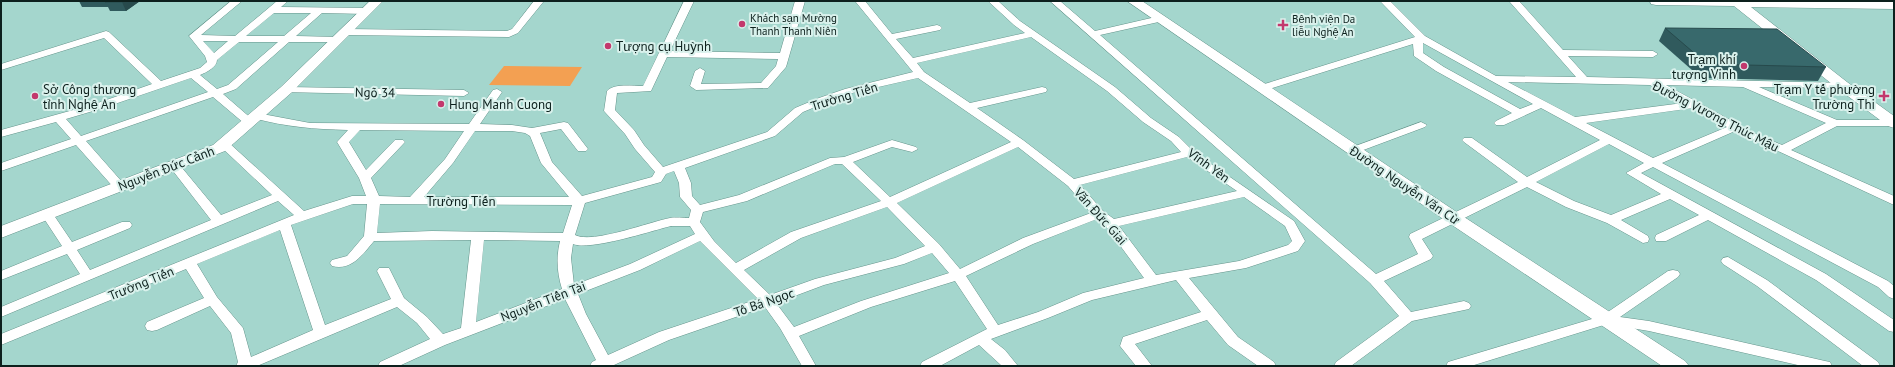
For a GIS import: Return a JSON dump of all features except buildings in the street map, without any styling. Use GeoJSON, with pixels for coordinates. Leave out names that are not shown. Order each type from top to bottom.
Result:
{"type":"FeatureCollection","features":[{"type":"Feature","properties":{"kind":"main road","name":"Đường Nguyễn Văn Cừ"},"geometry":{"type":"LineString","coordinates":[[1133,1],[1455,219],[1678,366]]}},
{"type":"Feature","properties":{"kind":"main road"},"geometry":{"type":"LineString","coordinates":[[1656,1],[1894,5]]}},
{"type":"Feature","properties":{"kind":"main road"},"geometry":{"type":"LineString","coordinates":[[1737,2],[1842,85],[1894,123]]}},
{"type":"Feature","properties":{"kind":"main road","name":"Nguyễn Đức Cảnh"},"geometry":{"type":"LineString","coordinates":[[1,232],[219,148],[286,90],[372,6]]}},
{"type":"Feature","properties":{"kind":"street"},"geometry":{"type":"LineString","coordinates":[[195,38],[194,36],[237,1]]}},
{"type":"Feature","properties":{"kind":"street"},"geometry":{"type":"LineString","coordinates":[[1,134],[99,106],[204,70],[212,62],[211,60],[283,1]]}},
{"type":"Feature","properties":{"kind":"street"},"geometry":{"type":"LineString","coordinates":[[195,38],[286,39],[342,36],[509,34],[515,31],[539,1]]}},
{"type":"Feature","properties":{"kind":"street"},"geometry":{"type":"LineString","coordinates":[[661,172],[639,147],[630,132],[609,111],[612,91],[618,89],[647,89],[689,1]]}},
{"type":"Feature","properties":{"kind":"street"},"geometry":{"type":"LineString","coordinates":[[700,71],[695,86],[696,87],[764,86],[778,70],[784,56],[800,1]]}},
{"type":"Feature","properties":{"kind":"street","name":"Văn Đức Giai"},"geometry":{"type":"LineString","coordinates":[[860,1],[920,74],[1019,142],[1072,183],[1099,214],[1111,224],[1153,280]]}},
{"type":"Feature","properties":{"kind":"street","name":"Vĩnh Yên"},"geometry":{"type":"LineString","coordinates":[[993,1],[1017,23],[1111,89],[1147,120],[1175,138],[1189,153],[1290,224],[1299,241],[1293,248],[1241,265],[1153,280]]}},
{"type":"Feature","properties":{"kind":"street"},"geometry":{"type":"LineString","coordinates":[[1055,1],[1375,280],[1408,317]]}},
{"type":"Feature","properties":{"kind":"street"},"geometry":{"type":"LineString","coordinates":[[1386,1],[1420,38],[1494,79],[1653,162],[1889,281],[1894,294]]}},
{"type":"Feature","properties":{"kind":"street"},"geometry":{"type":"LineString","coordinates":[[1514,1],[1584,80]]}},
{"type":"Feature","properties":{"kind":"street"},"geometry":{"type":"LineString","coordinates":[[273,10],[319,11],[372,6]]}},
{"type":"Feature","properties":{"kind":"street"},"geometry":{"type":"LineString","coordinates":[[1,167],[232,86],[319,11]]}},
{"type":"Feature","properties":{"kind":"street"},"geometry":{"type":"LineString","coordinates":[[1093,34],[1160,19]]}},
{"type":"Feature","properties":{"kind":"street"},"geometry":{"type":"LineString","coordinates":[[889,37],[938,28]]}},
{"type":"Feature","properties":{"kind":"street"},"geometry":{"type":"LineString","coordinates":[[1,67],[106,34],[160,85]]}},
{"type":"Feature","properties":{"kind":"street"},"geometry":{"type":"LineString","coordinates":[[910,62],[1033,34]]}},
{"type":"Feature","properties":{"kind":"street"},"geometry":{"type":"LineString","coordinates":[[195,38],[211,60]]}},
{"type":"Feature","properties":{"kind":"street"},"geometry":{"type":"LineString","coordinates":[[1262,88],[1420,38]]}},
{"type":"Feature","properties":{"kind":"street"},"geometry":{"type":"LineString","coordinates":[[1420,38],[1418,54],[1440,69],[1519,112]]}},
{"type":"Feature","properties":{"kind":"street"},"geometry":{"type":"LineString","coordinates":[[1561,53],[1653,54]]}},
{"type":"Feature","properties":{"kind":"street"},"geometry":{"type":"LineString","coordinates":[[664,54],[784,56]]}},
{"type":"Feature","properties":{"kind":"street"},"geometry":{"type":"LineString","coordinates":[[192,74],[215,93],[253,119],[299,125],[518,128],[532,131],[564,125],[582,149]]}},
{"type":"Feature","properties":{"kind":"street","name":"Trường Tiến"},"geometry":{"type":"LineString","coordinates":[[1,340],[284,223],[352,200],[579,201],[657,179],[661,172],[771,134],[799,110],[823,100],[849,91],[920,74]]}},
{"type":"Feature","properties":{"kind":"street","name":"Đường Vương Thúc Mậu"},"geometry":{"type":"LineString","coordinates":[[1494,79],[1652,82],[1782,150],[1894,201]]}},
{"type":"Feature","properties":{"kind":"street"},"geometry":{"type":"LineString","coordinates":[[1652,82],[1842,85]]}},
{"type":"Feature","properties":{"kind":"street"},"geometry":{"type":"LineString","coordinates":[[1742,83],[1835,123],[1894,123]]}},
{"type":"Feature","properties":{"kind":"street","name":"Ngõ 34"},"geometry":{"type":"LineString","coordinates":[[286,90],[464,93]]}},
{"type":"Feature","properties":{"kind":"street"},"geometry":{"type":"LineString","coordinates":[[968,107],[1042,90]]}},
{"type":"Feature","properties":{"kind":"street"},"geometry":{"type":"LineString","coordinates":[[414,200],[449,161],[497,92]]}},
{"type":"Feature","properties":{"kind":"street"},"geometry":{"type":"LineString","coordinates":[[1500,123],[1515,116],[1519,112],[1542,104]]}},
{"type":"Feature","properties":{"kind":"street"},"geometry":{"type":"LineString","coordinates":[[1574,121],[1695,104]]}},
{"type":"Feature","properties":{"kind":"street"},"geometry":{"type":"LineString","coordinates":[[58,117],[119,186]]}},
{"type":"Feature","properties":{"kind":"street"},"geometry":{"type":"LineString","coordinates":[[1782,150],[1835,123]]}},
{"type":"Feature","properties":{"kind":"street"},"geometry":{"type":"LineString","coordinates":[[1354,150],[1422,125]]}},
{"type":"Feature","properties":{"kind":"street"},"geometry":{"type":"LineString","coordinates":[[338,264],[352,260],[370,237],[374,200],[365,178],[343,142],[357,126]]}},
{"type":"Feature","properties":{"kind":"street"},"geometry":{"type":"LineString","coordinates":[[1736,127],[1653,162],[1632,173],[1669,195],[1821,277],[1894,327]]}},
{"type":"Feature","properties":{"kind":"street"},"geometry":{"type":"LineString","coordinates":[[532,131],[548,163],[579,201],[564,256],[564,274],[568,291],[603,365]]}},
{"type":"Feature","properties":{"kind":"street"},"geometry":{"type":"LineString","coordinates":[[1375,280],[1426,256],[1415,237],[1455,219],[1525,181],[1610,139]]}},
{"type":"Feature","properties":{"kind":"street"},"geometry":{"type":"LineString","coordinates":[[1468,140],[1525,181],[1570,204],[1611,220],[1643,239]]}},
{"type":"Feature","properties":{"kind":"street"},"geometry":{"type":"LineString","coordinates":[[365,178],[399,142]]}},
{"type":"Feature","properties":{"kind":"street"},"geometry":{"type":"LineString","coordinates":[[735,269],[796,235],[889,202],[1019,142]]}},
{"type":"Feature","properties":{"kind":"street"},"geometry":{"type":"LineString","coordinates":[[370,237],[569,237],[579,242],[618,236],[695,216],[743,198],[834,160],[845,161],[892,143],[912,149]]}},
{"type":"Feature","properties":{"kind":"street"},"geometry":{"type":"LineString","coordinates":[[224,144],[302,216]]}},
{"type":"Feature","properties":{"kind":"street"},"geometry":{"type":"LineString","coordinates":[[1072,183],[1189,153]]}},
{"type":"Feature","properties":{"kind":"street"},"geometry":{"type":"LineString","coordinates":[[845,161],[889,202],[958,275],[974,296],[995,331]]}},
{"type":"Feature","properties":{"kind":"street"},"geometry":{"type":"LineString","coordinates":[[174,165],[219,221]]}},
{"type":"Feature","properties":{"kind":"street"},"geometry":{"type":"LineString","coordinates":[[678,166],[685,183],[686,197],[695,216],[701,236],[768,301],[791,334],[809,366]]}},
{"type":"Feature","properties":{"kind":"street"},"geometry":{"type":"LineString","coordinates":[[1111,224],[1246,193]]}},
{"type":"Feature","properties":{"kind":"street"},"geometry":{"type":"LineString","coordinates":[[1,312],[281,195]]}},
{"type":"Feature","properties":{"kind":"street"},"geometry":{"type":"LineString","coordinates":[[1611,220],[1669,195]]}},
{"type":"Feature","properties":{"kind":"street"},"geometry":{"type":"LineString","coordinates":[[47,214],[88,276]]}},
{"type":"Feature","properties":{"kind":"street"},"geometry":{"type":"LineString","coordinates":[[791,334],[866,304],[958,275],[1028,241],[1099,214]]}},
{"type":"Feature","properties":{"kind":"street"},"geometry":{"type":"LineString","coordinates":[[1661,238],[1708,216]]}},
{"type":"Feature","properties":{"kind":"street"},"geometry":{"type":"LineString","coordinates":[[284,223],[321,333]]}},
{"type":"Feature","properties":{"kind":"street"},"geometry":{"type":"LineString","coordinates":[[1,276],[126,225]]}},
{"type":"Feature","properties":{"kind":"street"},"geometry":{"type":"LineString","coordinates":[[468,330],[478,236]]}},
{"type":"Feature","properties":{"kind":"street","name":"Nguyễn Tiến Tài"},"geometry":{"type":"LineString","coordinates":[[385,366],[440,341],[568,291],[635,267],[701,236]]}},
{"type":"Feature","properties":{"kind":"street","name":"Tô Bá Ngọc"},"geometry":{"type":"LineString","coordinates":[[603,365],[664,336],[820,282],[899,261],[934,248]]}},
{"type":"Feature","properties":{"kind":"street"},"geometry":{"type":"LineString","coordinates":[[1728,261],[1762,283],[1873,366]]}},
{"type":"Feature","properties":{"kind":"street"},"geometry":{"type":"LineString","coordinates":[[190,263],[212,300],[238,332],[245,366],[369,312],[399,301]]}},
{"type":"Feature","properties":{"kind":"street"},"geometry":{"type":"LineString","coordinates":[[384,272],[399,301],[422,320],[440,341]]}},
{"type":"Feature","properties":{"kind":"street"},"geometry":{"type":"LineString","coordinates":[[1453,366],[1608,319],[1672,274]]}},
{"type":"Feature","properties":{"kind":"street"},"geometry":{"type":"LineString","coordinates":[[1179,275],[1234,341],[1269,366]]}},
{"type":"Feature","properties":{"kind":"street"},"geometry":{"type":"LineString","coordinates":[[927,366],[995,331],[1043,316],[1088,296],[1153,280]]}},
{"type":"Feature","properties":{"kind":"street"},"geometry":{"type":"LineString","coordinates":[[152,326],[212,300]]}},
{"type":"Feature","properties":{"kind":"street"},"geometry":{"type":"LineString","coordinates":[[1341,366],[1408,317],[1464,306]]}},
{"type":"Feature","properties":{"kind":"street"},"geometry":{"type":"LineString","coordinates":[[1145,366],[1127,346],[1128,341],[1210,314]]}},
{"type":"Feature","properties":{"kind":"street"},"geometry":{"type":"LineString","coordinates":[[1608,319],[1649,326],[1825,366]]}},
{"type":"Feature","properties":{"kind":"street"},"geometry":{"type":"LineString","coordinates":[[980,338],[1000,354],[1011,366]]}},
{"type":"Feature","properties":{"kind":"shaded area"},"geometry":{"type":"Polygon","coordinates":[[[504,66],[582,67],[570,86],[489,85],[504,66]]]}},
{"type":"Feature","properties":{"kind":"place","name":"Khách sạn Mường Thanh Thanh Niên"},"geometry":{"type":"Point","coordinates":[742,24]}},
{"type":"Feature","properties":{"kind":"place","name":"Bệnh viện Da liễu Nghệ An"},"geometry":{"type":"Point","coordinates":[1283,25]}},
{"type":"Feature","properties":{"kind":"place","name":"Tượng cụ Huỳnh"},"geometry":{"type":"Point","coordinates":[608,46]}},
{"type":"Feature","properties":{"kind":"place","name":"Trạm khí tượng Vinh"},"geometry":{"type":"Point","coordinates":[1744,66]}},
{"type":"Feature","properties":{"kind":"place","name":"Sở Công thương tỉnh Nghệ An"},"geometry":{"type":"Point","coordinates":[35,96]}},
{"type":"Feature","properties":{"kind":"place","name":"Trạm Y tế phường Trường Thi"},"geometry":{"type":"Point","coordinates":[1884,96]}},
{"type":"Feature","properties":{"kind":"place","name":"Hung Manh Cuong"},"geometry":{"type":"Point","coordinates":[441,104]}}]}
